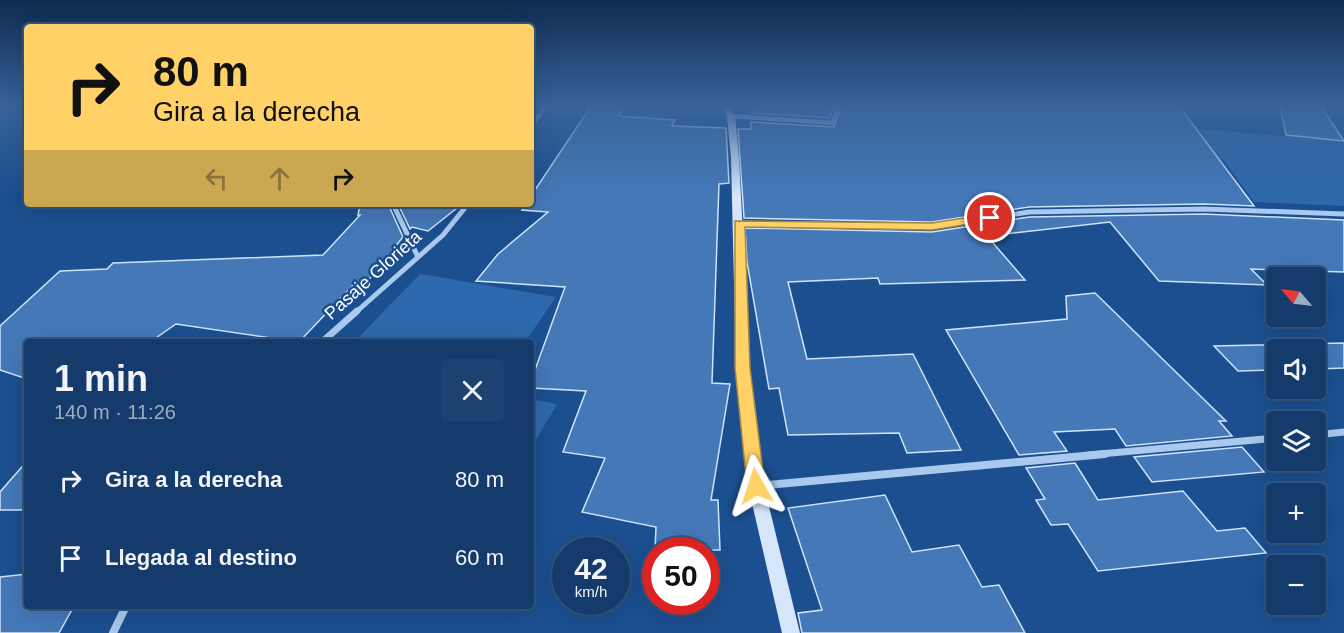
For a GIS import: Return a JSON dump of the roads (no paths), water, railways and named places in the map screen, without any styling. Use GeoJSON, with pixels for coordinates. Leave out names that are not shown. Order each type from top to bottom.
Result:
{"type":"FeatureCollection","features":[{"type":"Feature","properties":{"kind":"main road"},"geometry":{"type":"LineString","coordinates":[[730,136],[739,224],[743,368],[756,486],[791,633]]}},
{"type":"Feature","properties":{"kind":"street"},"geometry":{"type":"LineString","coordinates":[[394,207],[417,257]]}},
{"type":"Feature","properties":{"kind":"street","name":"Pasaje Glorieta"},"geometry":{"type":"LineString","coordinates":[[325,339],[443,235],[466,207]]}},
{"type":"Feature","properties":{"kind":"street"},"geometry":{"type":"LineString","coordinates":[[739,224],[932,227],[1029,212],[1181,209],[1344,214]]}},
{"type":"Feature","properties":{"kind":"street"},"geometry":{"type":"LineString","coordinates":[[1326,434],[1344,432]]}},
{"type":"Feature","properties":{"kind":"street"},"geometry":{"type":"LineString","coordinates":[[756,486],[1266,439]]}},
{"type":"Feature","properties":{"kind":"street"},"geometry":{"type":"LineString","coordinates":[[113,633],[125,609]]}}]}
